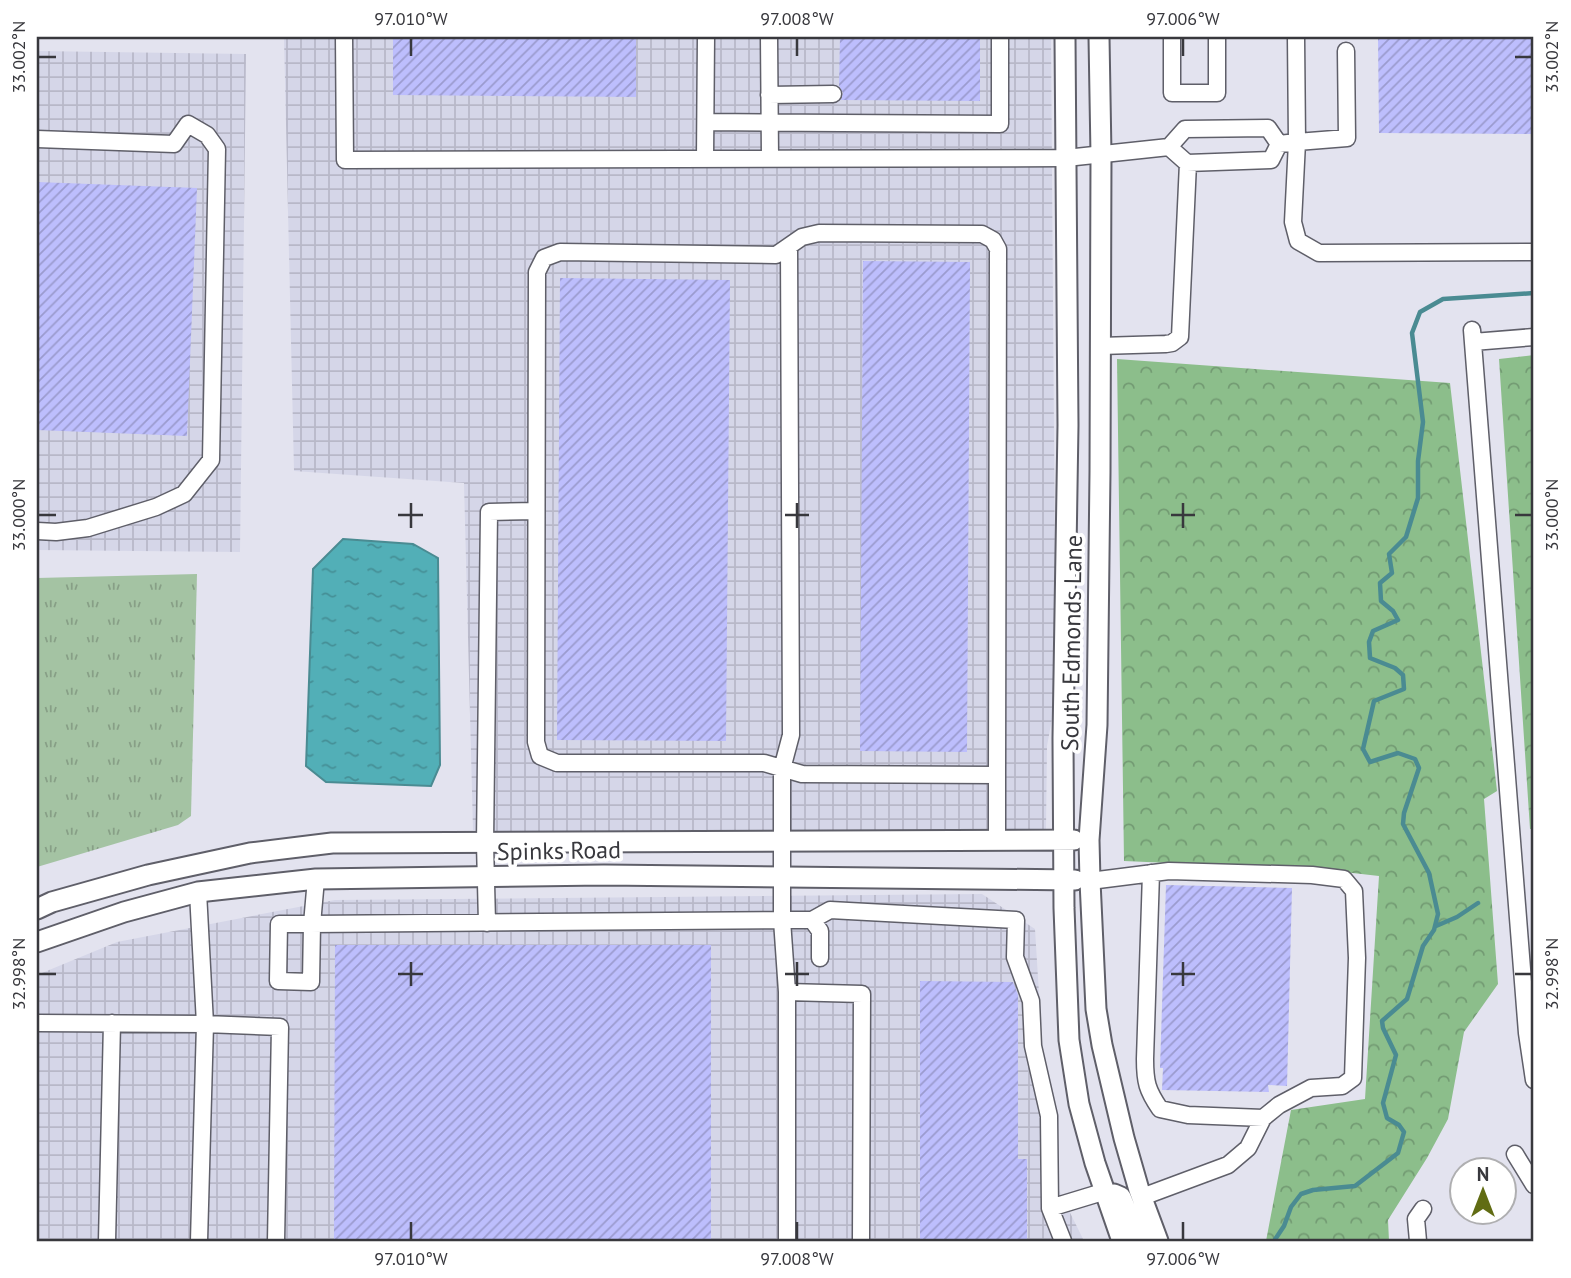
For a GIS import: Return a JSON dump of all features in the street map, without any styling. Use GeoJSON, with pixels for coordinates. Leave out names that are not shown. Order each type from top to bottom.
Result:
{"type":"FeatureCollection","features":[{"type":"Feature","properties":{"kind":"main road","name":"South Edmonds Lane"},"geometry":{"type":"LineString","coordinates":[[1065,37],[1069,425],[1063,726],[1069,1040],[1073,1080],[1095,1163],[1122,1241]]}},
{"type":"Feature","properties":{"kind":"main road","name":"South Edmonds Lane"},"geometry":{"type":"LineString","coordinates":[[1099,37],[1101,323],[1097,725],[1089,840],[1096,1009],[1115,1104],[1158,1241]]}},
{"type":"Feature","properties":{"kind":"main road"},"geometry":{"type":"LineString","coordinates":[[1068,315],[1101,323]]}},
{"type":"Feature","properties":{"kind":"main road","name":"Spinks Road"},"geometry":{"type":"LineString","coordinates":[[37,909],[124,881],[250,853],[331,842],[1089,840]]}},
{"type":"Feature","properties":{"kind":"main road"},"geometry":{"type":"LineString","coordinates":[[190,866],[198,892]]}},
{"type":"Feature","properties":{"kind":"main road","name":"Spinks Road"},"geometry":{"type":"LineString","coordinates":[[37,942],[124,912],[198,892],[316,879],[616,875],[1090,881]]}},
{"type":"Feature","properties":{"kind":"main road"},"geometry":{"type":"LineString","coordinates":[[1106,1191],[1121,1197],[1139,1241]]}},
{"type":"Feature","properties":{"kind":"street"},"geometry":{"type":"LineString","coordinates":[[344,37],[345,160],[1066,158],[1170,147],[1185,129],[1268,128],[1279,144]]}},
{"type":"Feature","properties":{"kind":"street"},"geometry":{"type":"LineString","coordinates":[[705,158],[706,37]]}},
{"type":"Feature","properties":{"kind":"street"},"geometry":{"type":"LineString","coordinates":[[769,37],[770,158]]}},
{"type":"Feature","properties":{"kind":"street"},"geometry":{"type":"LineString","coordinates":[[706,122],[1000,124],[1000,37]]}},
{"type":"Feature","properties":{"kind":"street"},"geometry":{"type":"LineString","coordinates":[[1172,37],[1172,93],[1217,93],[1217,37]]}},
{"type":"Feature","properties":{"kind":"street"},"geometry":{"type":"LineString","coordinates":[[1296,37],[1297,142],[1293,222],[1298,241],[1319,253],[1534,252]]}},
{"type":"Feature","properties":{"kind":"street"},"geometry":{"type":"LineString","coordinates":[[1279,144],[1347,138],[1346,51]]}},
{"type":"Feature","properties":{"kind":"street"},"geometry":{"type":"LineString","coordinates":[[769,95],[834,94]]}},
{"type":"Feature","properties":{"kind":"street"},"geometry":{"type":"LineString","coordinates":[[37,139],[174,144],[188,124],[207,135],[217,149],[211,460],[184,494],[156,507],[88,528],[56,532],[37,531]]}},
{"type":"Feature","properties":{"kind":"street"},"geometry":{"type":"LineString","coordinates":[[1170,147],[1188,163],[1271,160],[1279,144]]}},
{"type":"Feature","properties":{"kind":"street"},"geometry":{"type":"LineString","coordinates":[[1100,346],[1166,344],[1181,337],[1188,163]]}},
{"type":"Feature","properties":{"kind":"street"},"geometry":{"type":"LineString","coordinates":[[997,775],[802,774],[764,764],[556,763],[540,756],[536,742],[537,272],[544,258],[560,252],[776,255],[802,237],[819,233],[982,234],[993,240],[998,249],[997,841]]}},
{"type":"Feature","properties":{"kind":"street"},"geometry":{"type":"LineString","coordinates":[[788,1241],[787,992],[782,920],[782,769],[791,736],[789,246]]}},
{"type":"Feature","properties":{"kind":"street"},"geometry":{"type":"LineString","coordinates":[[1534,337],[1473,336],[1529,992],[1534,1080]]}},
{"type":"Feature","properties":{"kind":"street"},"geometry":{"type":"LineString","coordinates":[[487,923],[485,843],[489,512],[536,511]]}},
{"type":"Feature","properties":{"kind":"street"},"geometry":{"type":"LineString","coordinates":[[1090,881],[1169,871],[1312,875],[1344,879],[1354,891],[1357,958],[1353,1078],[1342,1086],[1311,1088],[1279,1105],[1263,1118],[1248,1149],[1228,1165],[1142,1197]]}},
{"type":"Feature","properties":{"kind":"street"},"geometry":{"type":"LineString","coordinates":[[1151,873],[1145,1059],[1145,1082],[1150,1093],[1160,1109],[1188,1115],[1263,1118]]}},
{"type":"Feature","properties":{"kind":"street"},"geometry":{"type":"LineString","coordinates":[[316,879],[312,924],[812,920],[830,910],[1016,920],[1015,957],[1031,1001],[1032,1046],[1049,1116],[1050,1208],[1063,1241]]}},
{"type":"Feature","properties":{"kind":"street"},"geometry":{"type":"LineString","coordinates":[[198,892],[205,1024],[199,1241]]}},
{"type":"Feature","properties":{"kind":"street"},"geometry":{"type":"LineString","coordinates":[[812,920],[820,931],[820,958]]}},
{"type":"Feature","properties":{"kind":"street"},"geometry":{"type":"LineString","coordinates":[[787,992],[862,993],[861,1241]]}},
{"type":"Feature","properties":{"kind":"street"},"geometry":{"type":"LineString","coordinates":[[37,1023],[280,1027],[276,1241]]}},
{"type":"Feature","properties":{"kind":"street"},"geometry":{"type":"LineString","coordinates":[[107,1241],[111,1023]]}},
{"type":"Feature","properties":{"kind":"street"},"geometry":{"type":"LineString","coordinates":[[1515,1154],[1534,1185]]}},
{"type":"Feature","properties":{"kind":"street"},"geometry":{"type":"LineString","coordinates":[[1050,1208],[1106,1191]]}},
{"type":"Feature","properties":{"kind":"street"},"geometry":{"type":"LineString","coordinates":[[1418,1241],[1416,1219],[1423,1209]]}},
{"type":"Feature","properties":{"kind":"shaded area"},"geometry":{"type":"Polygon","coordinates":[[[284,37],[1051,37],[1056,697],[1047,746],[1046,829],[970,833],[506,833],[473,830],[464,483],[294,471],[284,37]]]}},
{"type":"Feature","properties":{"kind":"shaded area"},"geometry":{"type":"Polygon","coordinates":[[[37,51],[246,54],[240,552],[37,550],[37,51]]]}},
{"type":"Feature","properties":{"kind":"shaded area"},"geometry":{"type":"Polygon","coordinates":[[[982,894],[1035,929],[1050,1172],[1084,1241],[37,1241],[37,975],[117,942],[335,900],[982,894]]]}},
{"type":"Feature","properties":{"kind":"green space"},"geometry":{"type":"Polygon","coordinates":[[[1534,355],[1534,829],[1530,829],[1499,359],[1534,355]]]}},
{"type":"Feature","properties":{"kind":"green space"},"geometry":{"type":"Polygon","coordinates":[[[1117,359],[1450,383],[1497,791],[1484,799],[1498,984],[1464,1032],[1448,1119],[1388,1220],[1389,1241],[1266,1241],[1291,1110],[1365,1099],[1379,876],[1326,870],[1124,861],[1117,359]]]}},
{"type":"Feature","properties":{"kind":"green space"},"geometry":{"type":"Polygon","coordinates":[[[197,574],[191,816],[178,825],[37,867],[37,578],[197,574]]]}},
{"type":"Feature","properties":{"kind":"water"},"geometry":{"type":"Polygon","coordinates":[[[343,539],[413,544],[438,558],[440,765],[431,786],[326,782],[306,766],[313,569],[343,539]]]}},
{"type":"Feature","properties":{"kind":"building"},"geometry":{"type":"Polygon","coordinates":[[[393,37],[636,37],[636,97],[393,95],[393,37]]]}},
{"type":"Feature","properties":{"kind":"building"},"geometry":{"type":"Polygon","coordinates":[[[840,37],[980,37],[980,101],[841,100],[843,93],[839,86],[840,37]]]}},
{"type":"Feature","properties":{"kind":"building"},"geometry":{"type":"Polygon","coordinates":[[[1378,37],[1534,37],[1534,134],[1379,133],[1378,37]]]}},
{"type":"Feature","properties":{"kind":"building"},"geometry":{"type":"Polygon","coordinates":[[[37,182],[197,188],[187,436],[37,430],[37,182]]]}},
{"type":"Feature","properties":{"kind":"building"},"geometry":{"type":"Polygon","coordinates":[[[863,261],[970,262],[967,752],[860,751],[863,261]]]}},
{"type":"Feature","properties":{"kind":"building"},"geometry":{"type":"Polygon","coordinates":[[[560,278],[730,280],[726,741],[557,740],[560,278]]]}},
{"type":"Feature","properties":{"kind":"building"},"geometry":{"type":"Polygon","coordinates":[[[1166,885],[1292,888],[1287,1086],[1268,1085],[1269,1092],[1162,1090],[1163,1068],[1160,1068],[1166,885]]]}},
{"type":"Feature","properties":{"kind":"building"},"geometry":{"type":"Polygon","coordinates":[[[335,945],[711,945],[711,1241],[334,1241],[335,945]]]}},
{"type":"Feature","properties":{"kind":"building"},"geometry":{"type":"Polygon","coordinates":[[[920,981],[1013,982],[1018,995],[1018,1159],[1027,1159],[1027,1241],[920,1241],[920,981]]]}},
{"type":"Feature","properties":{"kind":"waterway"},"geometry":{"type":"LineString","coordinates":[[1274,1241],[1284,1226],[1291,1207],[1301,1194],[1313,1190],[1355,1186],[1398,1153],[1404,1132],[1399,1125],[1387,1118],[1383,1103],[1396,1055],[1382,1021],[1407,999],[1423,946],[1434,930],[1438,914],[1429,873],[1403,824],[1419,768],[1415,759],[1398,753],[1370,762],[1363,749],[1374,701],[1404,689],[1403,675],[1395,668],[1370,658],[1369,642],[1373,631],[1398,620],[1393,611],[1381,601],[1380,583],[1392,573],[1389,554],[1406,537],[1418,498],[1418,461],[1423,422],[1412,333],[1420,312],[1443,299],[1534,293]]}},
{"type":"Feature","properties":{"kind":"waterway"},"geometry":{"type":"LineString","coordinates":[[1436,926],[1457,917],[1478,903]]}}]}
